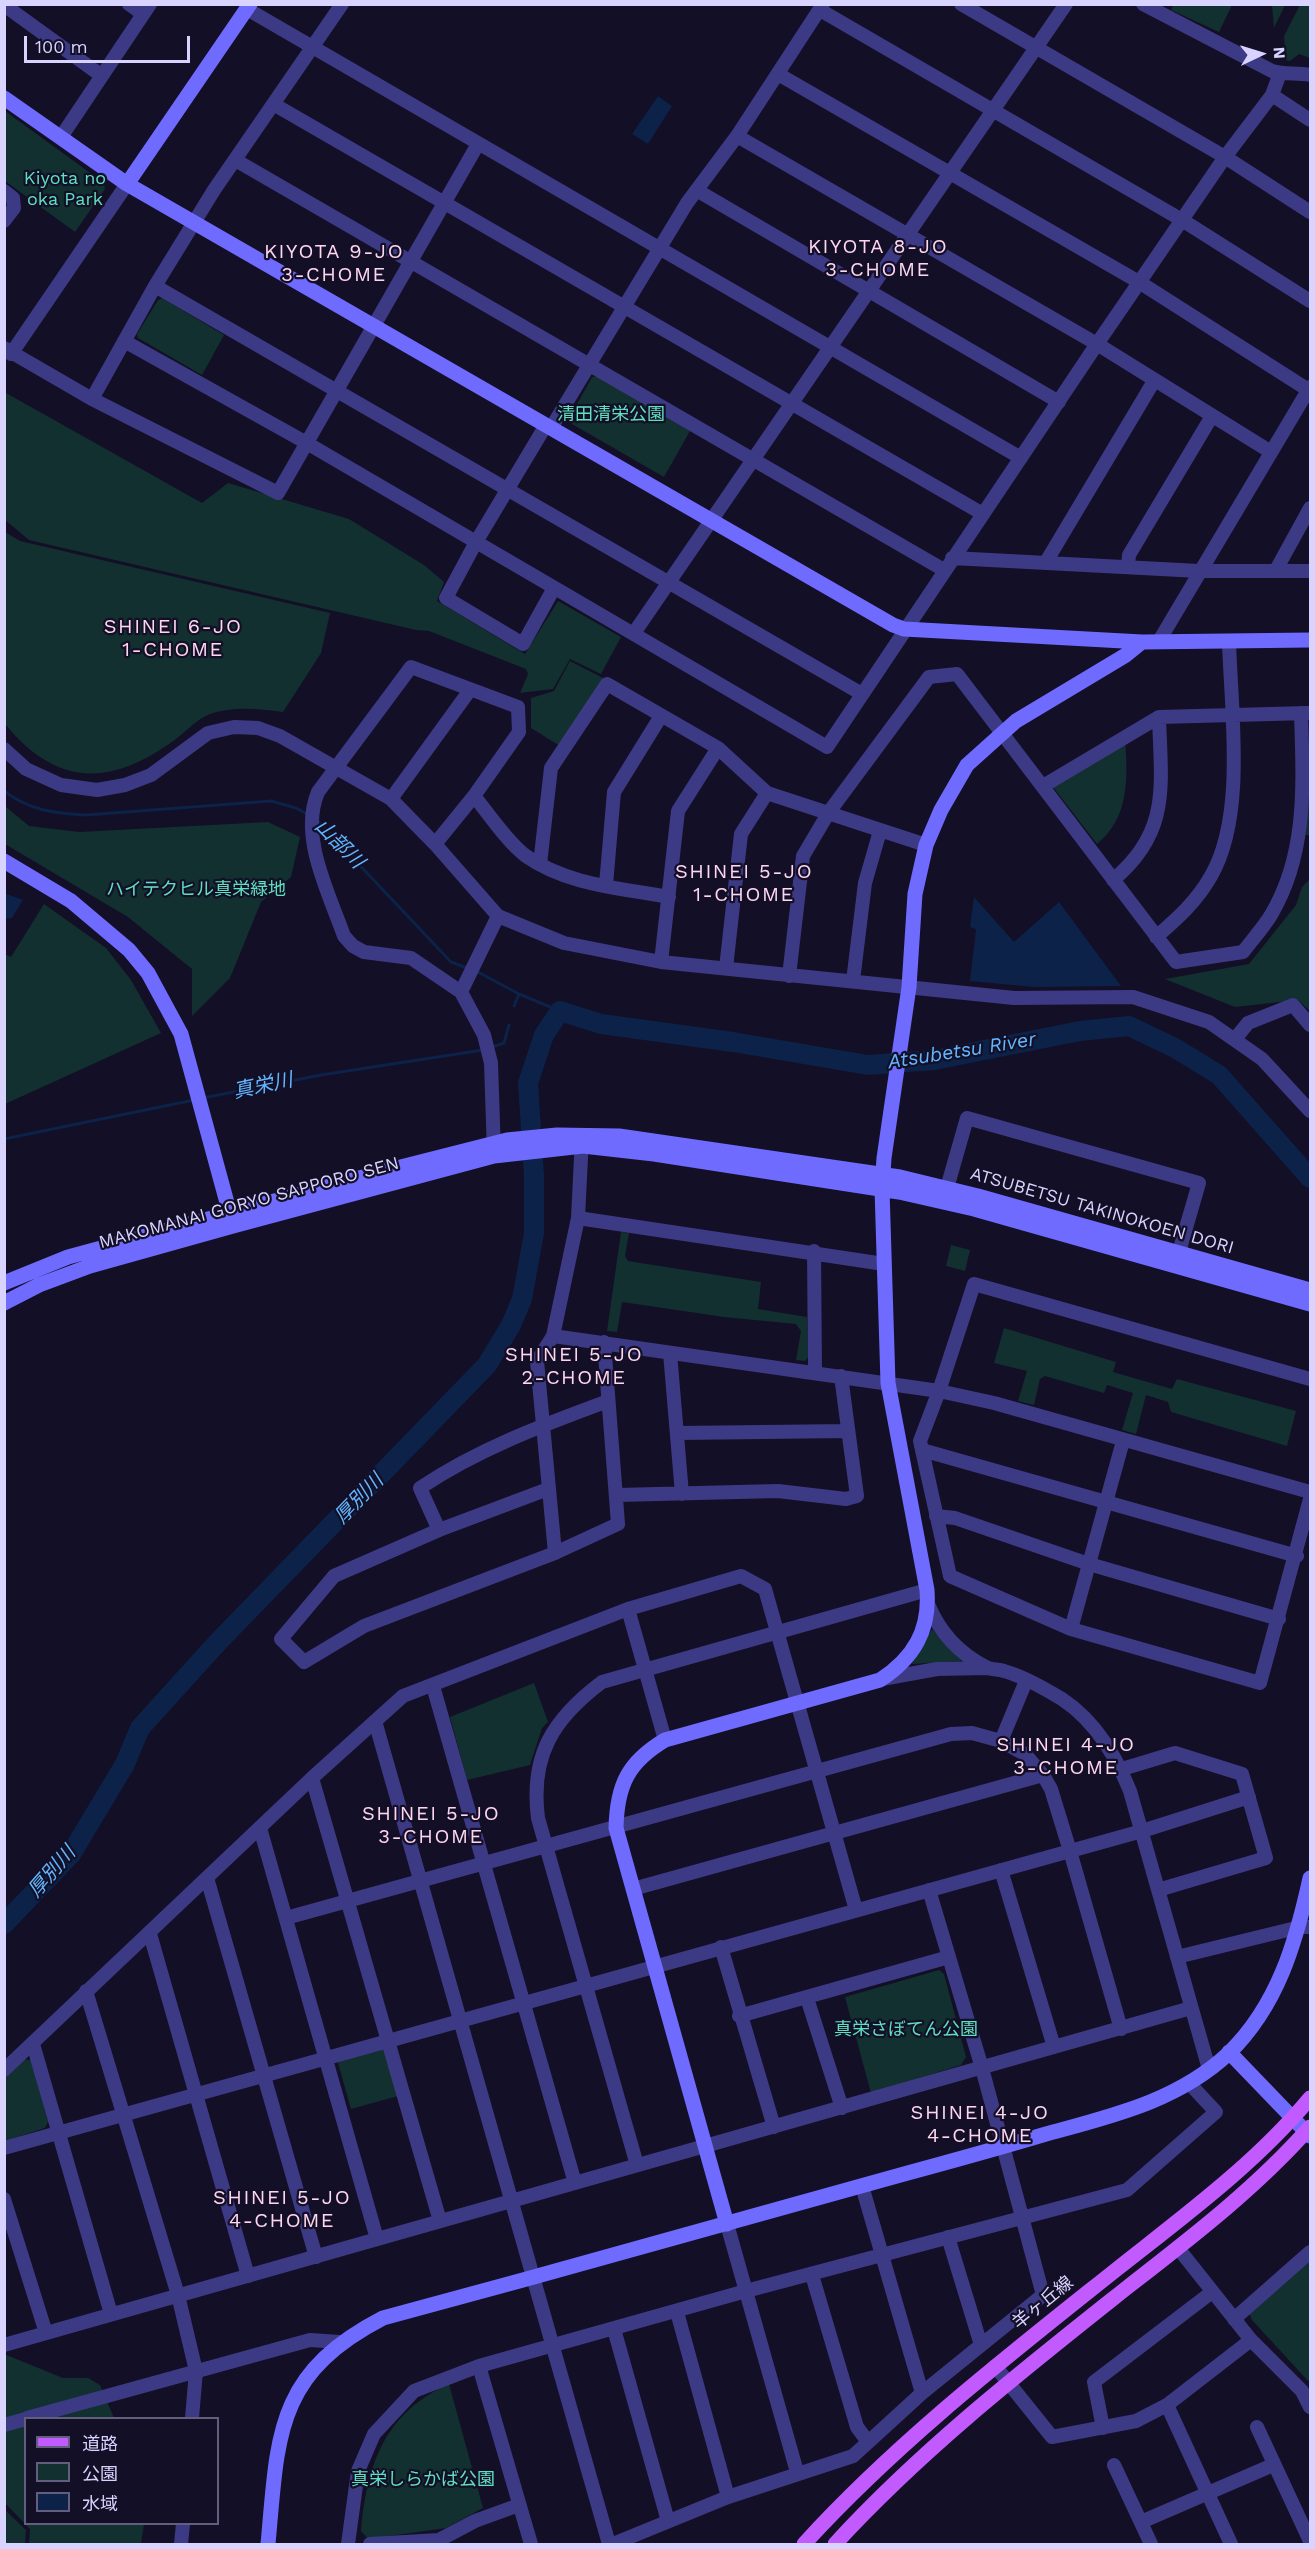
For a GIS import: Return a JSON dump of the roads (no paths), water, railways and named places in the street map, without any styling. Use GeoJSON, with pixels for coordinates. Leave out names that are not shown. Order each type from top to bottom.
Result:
{"type":"FeatureCollection","features":[{"type":"Feature","properties":{"kind":"main road","name":"羊ヶ丘線"},"geometry":{"type":"LineString","coordinates":[[804,2544],[900,2446],[995,2366],[1223,2183],[1294,2118],[1311,2098]]}},
{"type":"Feature","properties":{"kind":"main road"},"geometry":{"type":"LineString","coordinates":[[835,2544],[909,2470],[1008,2383],[1178,2248],[1310,2132]]}},
{"type":"Feature","properties":{"kind":"street"},"geometry":{"type":"LineString","coordinates":[[4,4],[102,76]]}},
{"type":"Feature","properties":{"kind":"street"},"geometry":{"type":"LineString","coordinates":[[61,137],[147,9],[129,4]]}},
{"type":"Feature","properties":{"kind":"street"},"geometry":{"type":"LineString","coordinates":[[92,399],[155,286],[195,222],[342,4]]}},
{"type":"Feature","properties":{"kind":"street"},"geometry":{"type":"LineString","coordinates":[[961,4],[1225,158],[1311,212]]}},
{"type":"Feature","properties":{"kind":"street"},"geometry":{"type":"LineString","coordinates":[[634,633],[1066,4]]}},
{"type":"Feature","properties":{"kind":"street"},"geometry":{"type":"LineString","coordinates":[[1143,4],[1280,73],[1296,71],[1311,75]]}},
{"type":"Feature","properties":{"kind":"street"},"geometry":{"type":"LineString","coordinates":[[478,144],[305,442],[278,493],[92,399],[8,351],[249,7],[312,48],[831,346],[1021,458]]}},
{"type":"Feature","properties":{"kind":"street"},"geometry":{"type":"LineString","coordinates":[[554,588],[523,644],[446,598],[507,490],[590,365],[687,203],[698,192],[821,7],[994,112],[1182,220],[1311,301]]}},
{"type":"Feature","properties":{"kind":"street"},"geometry":{"type":"LineString","coordinates":[[124,341],[305,442],[827,747],[904,629],[1139,282],[1272,95],[1280,73]]}},
{"type":"Feature","properties":{"kind":"street"},"geometry":{"type":"LineString","coordinates":[[778,74],[1139,282],[1310,389],[1159,641]]}},
{"type":"Feature","properties":{"kind":"street"},"geometry":{"type":"LineString","coordinates":[[1272,95],[1311,120]]}},
{"type":"Feature","properties":{"kind":"street"},"geometry":{"type":"LineString","coordinates":[[4,98],[127,184],[893,625],[904,629],[1142,642],[1311,640]]}},
{"type":"Feature","properties":{"kind":"street"},"geometry":{"type":"LineString","coordinates":[[275,105],[983,514]]}},
{"type":"Feature","properties":{"kind":"street"},"geometry":{"type":"LineString","coordinates":[[736,136],[1097,344],[1271,452]]}},
{"type":"Feature","properties":{"kind":"street"},"geometry":{"type":"LineString","coordinates":[[237,161],[755,460],[948,564],[1046,562],[1199,571],[1311,571]]}},
{"type":"Feature","properties":{"kind":"street"},"geometry":{"type":"LineString","coordinates":[[4,191],[13,198],[14,208],[4,220]]}},
{"type":"Feature","properties":{"kind":"street"},"geometry":{"type":"LineString","coordinates":[[698,192],[1059,402]]}},
{"type":"Feature","properties":{"kind":"street"},"geometry":{"type":"LineString","coordinates":[[155,286],[862,694]]}},
{"type":"Feature","properties":{"kind":"street"},"geometry":{"type":"LineString","coordinates":[[1046,562],[1154,381]]}},
{"type":"Feature","properties":{"kind":"street"},"geometry":{"type":"LineString","coordinates":[[1128,567],[1129,555],[1212,416]]}},
{"type":"Feature","properties":{"kind":"street"},"geometry":{"type":"LineString","coordinates":[[1276,570],[1311,508]]}},
{"type":"Feature","properties":{"kind":"street"},"geometry":{"type":"LineString","coordinates":[[987,1668],[954,1645],[936,1624],[927,1597],[888,1383],[882,1181],[909,987],[915,894],[926,845],[941,810],[967,765],[1002,733],[1039,706],[1126,655],[1142,642]]}},
{"type":"Feature","properties":{"kind":"street"},"geometry":{"type":"LineString","coordinates":[[1156,937],[1184,914],[1212,875],[1230,825],[1233,792],[1229,642]]}},
{"type":"Feature","properties":{"kind":"street"},"geometry":{"type":"LineString","coordinates":[[435,844],[474,796],[519,732],[518,707],[411,667],[318,792],[313,805],[312,832],[315,851],[344,936],[352,946],[364,952],[411,958],[463,988],[484,1035],[491,1063],[501,1148]]}},
{"type":"Feature","properties":{"kind":"street"},"geometry":{"type":"LineString","coordinates":[[789,976],[803,856],[829,812],[929,677],[957,674],[1176,962],[1244,952],[1271,914],[1287,880],[1298,844],[1304,802],[1306,713],[1159,717],[1043,786]]}},
{"type":"Feature","properties":{"kind":"street"},"geometry":{"type":"LineString","coordinates":[[540,864],[551,768],[607,684],[718,748],[767,793],[926,845]]}},
{"type":"Feature","properties":{"kind":"street"},"geometry":{"type":"LineString","coordinates":[[391,799],[470,690]]}},
{"type":"Feature","properties":{"kind":"street"},"geometry":{"type":"LineString","coordinates":[[606,885],[614,792],[661,716]]}},
{"type":"Feature","properties":{"kind":"street"},"geometry":{"type":"LineString","coordinates":[[1113,880],[1138,856],[1155,825],[1161,795],[1159,717]]}},
{"type":"Feature","properties":{"kind":"street"},"geometry":{"type":"LineString","coordinates":[[4,749],[26,769],[61,784],[97,790],[125,785],[151,775],[208,733],[234,727],[258,728],[280,736],[391,799],[435,844],[498,916],[564,943],[661,962],[1014,998],[1133,997],[1209,1022],[1262,1059],[1311,1111]]}},
{"type":"Feature","properties":{"kind":"street"},"geometry":{"type":"LineString","coordinates":[[661,962],[678,811],[718,748]]}},
{"type":"Feature","properties":{"kind":"street"},"geometry":{"type":"LineString","coordinates":[[726,968],[741,834],[767,793]]}},
{"type":"Feature","properties":{"kind":"street"},"geometry":{"type":"LineString","coordinates":[[474,796],[525,855],[540,864],[575,880],[669,897]]}},
{"type":"Feature","properties":{"kind":"street"},"geometry":{"type":"LineString","coordinates":[[853,981],[865,883],[880,831]]}},
{"type":"Feature","properties":{"kind":"street"},"geometry":{"type":"LineString","coordinates":[[4,861],[71,901],[129,950],[148,972],[166,1001],[181,1034],[232,1220]]}},
{"type":"Feature","properties":{"kind":"street"},"geometry":{"type":"LineString","coordinates":[[463,988],[498,916]]}},
{"type":"Feature","properties":{"kind":"street"},"geometry":{"type":"LineString","coordinates":[[1235,1039],[1248,1023],[1293,1005],[1311,1025]]}},
{"type":"Feature","properties":{"kind":"street"},"geometry":{"type":"LineString","coordinates":[[948,1188],[967,1118],[978,1121],[1199,1183],[1179,1252]]}},
{"type":"Feature","properties":{"kind":"street","name":"MAKOMANAI GORYO SAPPORO SEN"},"geometry":{"type":"LineString","coordinates":[[4,1283],[68,1257],[232,1220],[501,1148],[557,1141],[582,1141],[619,1136],[882,1181]]}},
{"type":"Feature","properties":{"kind":"street"},"geometry":{"type":"LineString","coordinates":[[555,1553],[537,1361],[553,1335],[578,1218],[582,1141]]}},
{"type":"Feature","properties":{"kind":"street","name":"ATSUBETSU TAKINOKOEN DORI"},"geometry":{"type":"LineString","coordinates":[[882,1181],[948,1188],[1311,1290]]}},
{"type":"Feature","properties":{"kind":"street","name":"ATSUBETSU TAKINOKOEN DORI"},"geometry":{"type":"LineString","coordinates":[[882,1181],[1311,1304]]}},
{"type":"Feature","properties":{"kind":"street"},"geometry":{"type":"LineString","coordinates":[[578,1218],[814,1251],[884,1264]]}},
{"type":"Feature","properties":{"kind":"street","name":"MAKOMANAI GORYO SAPPORO SEN"},"geometry":{"type":"LineString","coordinates":[[4,1303],[39,1285],[90,1266],[232,1220]]}},
{"type":"Feature","properties":{"kind":"street"},"geometry":{"type":"LineString","coordinates":[[814,1251],[815,1372]]}},
{"type":"Feature","properties":{"kind":"street"},"geometry":{"type":"LineString","coordinates":[[1311,1379],[974,1284],[920,1441],[950,1576],[1071,1629],[1260,1683],[1311,1499]]}},
{"type":"Feature","properties":{"kind":"street"},"geometry":{"type":"LineString","coordinates":[[553,1335],[939,1391],[994,1403],[1311,1492]]}},
{"type":"Feature","properties":{"kind":"street"},"geometry":{"type":"LineString","coordinates":[[548,1489],[439,1530],[334,1576],[281,1639],[304,1662],[364,1626],[555,1553],[618,1524],[604,1342]]}},
{"type":"Feature","properties":{"kind":"street"},"geometry":{"type":"LineString","coordinates":[[670,1353],[682,1494]]}},
{"type":"Feature","properties":{"kind":"street"},"geometry":{"type":"LineString","coordinates":[[617,1495],[778,1491],[846,1499],[857,1496],[841,1376]]}},
{"type":"Feature","properties":{"kind":"street"},"geometry":{"type":"LineString","coordinates":[[439,1530],[420,1488],[453,1466],[542,1425],[608,1401]]}},
{"type":"Feature","properties":{"kind":"street"},"geometry":{"type":"LineString","coordinates":[[678,1433],[848,1431]]}},
{"type":"Feature","properties":{"kind":"street"},"geometry":{"type":"LineString","coordinates":[[1071,1629],[1123,1441]]}},
{"type":"Feature","properties":{"kind":"street"},"geometry":{"type":"LineString","coordinates":[[922,1450],[1107,1500],[1297,1556]]}},
{"type":"Feature","properties":{"kind":"street"},"geometry":{"type":"LineString","coordinates":[[936,1516],[955,1518],[1089,1564],[1279,1619]]}},
{"type":"Feature","properties":{"kind":"street"},"geometry":{"type":"LineString","coordinates":[[4,2070],[312,1778],[404,1696],[628,1609],[741,1576],[765,1589],[856,1910]]}},
{"type":"Feature","properties":{"kind":"street"},"geometry":{"type":"LineString","coordinates":[[638,2165],[545,1845],[535,1791],[541,1756],[554,1728],[577,1701],[602,1682],[777,1631],[927,1597]]}},
{"type":"Feature","properties":{"kind":"street"},"geometry":{"type":"LineString","coordinates":[[880,1680],[906,1661],[917,1646],[926,1624],[927,1597]]}},
{"type":"Feature","properties":{"kind":"street"},"geometry":{"type":"LineString","coordinates":[[628,1609],[665,1740]]}},
{"type":"Feature","properties":{"kind":"street"},"geometry":{"type":"LineString","coordinates":[[797,2472],[616,1828],[619,1789],[630,1768],[652,1747],[665,1740],[880,1680],[937,1669],[987,1668],[1005,1671],[1052,1693],[1096,1730],[1122,1769],[1142,1831],[1209,2069]]}},
{"type":"Feature","properties":{"kind":"street"},"geometry":{"type":"LineString","coordinates":[[1001,1741],[1026,1681]]}},
{"type":"Feature","properties":{"kind":"street"},"geometry":{"type":"LineString","coordinates":[[433,1686],[575,2183]]}},
{"type":"Feature","properties":{"kind":"street"},"geometry":{"type":"LineString","coordinates":[[375,1721],[611,2544],[728,2497],[797,2472],[853,2456],[922,2393],[1043,2295],[982,2068],[929,1890]]}},
{"type":"Feature","properties":{"kind":"street"},"geometry":{"type":"LineString","coordinates":[[286,1918],[419,1879],[616,1828],[816,1770],[951,1734],[972,1733],[1001,1741],[1025,1754],[1051,1788],[1121,2029]]}},
{"type":"Feature","properties":{"kind":"street"},"geometry":{"type":"LineString","coordinates":[[1122,1769],[1175,1753],[1242,1773],[1266,1858],[1158,1890]]}},
{"type":"Feature","properties":{"kind":"street"},"geometry":{"type":"LineString","coordinates":[[633,1890],[1043,1775]]}},
{"type":"Feature","properties":{"kind":"street"},"geometry":{"type":"LineString","coordinates":[[312,1778],[440,2221]]}},
{"type":"Feature","properties":{"kind":"street"},"geometry":{"type":"LineString","coordinates":[[4,2148],[197,2092],[1142,1831],[1249,1797]]}},
{"type":"Feature","properties":{"kind":"street"},"geometry":{"type":"LineString","coordinates":[[260,1828],[377,2239]]}},
{"type":"Feature","properties":{"kind":"street"},"geometry":{"type":"LineString","coordinates":[[1001,1870],[1054,2047]]}},
{"type":"Feature","properties":{"kind":"street"},"geometry":{"type":"LineString","coordinates":[[207,1878],[316,2256]]}},
{"type":"Feature","properties":{"kind":"street"},"geometry":{"type":"LineString","coordinates":[[268,2544],[276,2455],[294,2396],[308,2376],[340,2342],[383,2318],[1002,2147],[1126,2112],[1156,2101],[1189,2083],[1229,2052],[1272,1997],[1305,1927],[1311,1878]]}},
{"type":"Feature","properties":{"kind":"street"},"geometry":{"type":"LineString","coordinates":[[1177,1957],[1305,1927]]}},
{"type":"Feature","properties":{"kind":"street"},"geometry":{"type":"LineString","coordinates":[[150,1934],[248,2276]]}},
{"type":"Feature","properties":{"kind":"street"},"geometry":{"type":"LineString","coordinates":[[721,1947],[774,2127]]}},
{"type":"Feature","properties":{"kind":"street"},"geometry":{"type":"LineString","coordinates":[[740,2016],[949,1957]]}},
{"type":"Feature","properties":{"kind":"street"},"geometry":{"type":"LineString","coordinates":[[86,1991],[178,2295],[196,2371],[192,2417]]}},
{"type":"Feature","properties":{"kind":"street"},"geometry":{"type":"LineString","coordinates":[[807,1998],[842,2108]]}},
{"type":"Feature","properties":{"kind":"street"},"geometry":{"type":"LineString","coordinates":[[4,2345],[1191,2008]]}},
{"type":"Feature","properties":{"kind":"street"},"geometry":{"type":"LineString","coordinates":[[33,2044],[111,2314]]}},
{"type":"Feature","properties":{"kind":"street"},"geometry":{"type":"LineString","coordinates":[[1229,2052],[1310,2132]]}},
{"type":"Feature","properties":{"kind":"street"},"geometry":{"type":"LineString","coordinates":[[348,2544],[357,2471],[374,2434],[414,2391],[479,2366],[553,2348],[746,2291],[1127,2190],[1216,2112],[1189,2083]]}},
{"type":"Feature","properties":{"kind":"street"},"geometry":{"type":"LineString","coordinates":[[862,2186],[880,2256],[922,2393]]}},
{"type":"Feature","properties":{"kind":"street"},"geometry":{"type":"LineString","coordinates":[[4,2199],[46,2333]]}},
{"type":"Feature","properties":{"kind":"street"},"geometry":{"type":"LineString","coordinates":[[948,2237],[981,2345]]}},
{"type":"Feature","properties":{"kind":"street"},"geometry":{"type":"LineString","coordinates":[[1178,2248],[1251,2340],[1291,2378],[1311,2407]]}},
{"type":"Feature","properties":{"kind":"street"},"geometry":{"type":"LineString","coordinates":[[1234,2319],[1311,2252]]}},
{"type":"Feature","properties":{"kind":"street"},"geometry":{"type":"LineString","coordinates":[[812,2275],[857,2427],[868,2442]]}},
{"type":"Feature","properties":{"kind":"street"},"geometry":{"type":"LineString","coordinates":[[1103,2428],[1094,2382],[1212,2292]]}},
{"type":"Feature","properties":{"kind":"street"},"geometry":{"type":"LineString","coordinates":[[677,2312],[728,2497]]}},
{"type":"Feature","properties":{"kind":"street"},"geometry":{"type":"LineString","coordinates":[[614,2329],[668,2521]]}},
{"type":"Feature","properties":{"kind":"street"},"geometry":{"type":"LineString","coordinates":[[33,2417],[310,2340],[340,2342]]}},
{"type":"Feature","properties":{"kind":"street"},"geometry":{"type":"LineString","coordinates":[[995,2366],[1052,2437],[1136,2421],[1167,2405],[1251,2340]]}},
{"type":"Feature","properties":{"kind":"street"},"geometry":{"type":"LineString","coordinates":[[479,2366],[531,2544]]}},
{"type":"Feature","properties":{"kind":"street"},"geometry":{"type":"LineString","coordinates":[[1167,2405],[1231,2544]]}},
{"type":"Feature","properties":{"kind":"street"},"geometry":{"type":"LineString","coordinates":[[4,2425],[24,2420]]}},
{"type":"Feature","properties":{"kind":"street"},"geometry":{"type":"LineString","coordinates":[[1257,2427],[1311,2541]]}},
{"type":"Feature","properties":{"kind":"street"},"geometry":{"type":"LineString","coordinates":[[1141,2522],[1274,2465]]}},
{"type":"Feature","properties":{"kind":"street"},"geometry":{"type":"LineString","coordinates":[[1114,2466],[1151,2544]]}},
{"type":"Feature","properties":{"kind":"street"},"geometry":{"type":"LineString","coordinates":[[370,2544],[437,2542],[476,2521],[519,2505]]}},
{"type":"Feature","properties":{"kind":"street"},"geometry":{"type":"LineString","coordinates":[[181,2544],[183,2525]]}},
{"type":"Feature","properties":{"kind":"water"},"geometry":{"type":"Polygon","coordinates":[[[658,96],[672,106],[648,144],[632,134],[658,96]]]}},
{"type":"Feature","properties":{"kind":"water"},"geometry":{"type":"Polygon","coordinates":[[[4,893],[23,900],[12,918],[5,919],[4,893]]]}},
{"type":"Feature","properties":{"kind":"water"},"geometry":{"type":"Polygon","coordinates":[[[974,897],[1014,942],[1059,902],[1121,986],[1034,987],[970,981],[976,929],[970,927],[974,897]]]}},
{"type":"Feature","properties":{"kind":"waterway","name":"山部川"},"geometry":{"type":"LineString","coordinates":[[4,791],[33,807],[53,812],[86,815],[271,801],[296,808],[309,815]]}},
{"type":"Feature","properties":{"kind":"waterway","name":"山部川"},"geometry":{"type":"LineString","coordinates":[[317,820],[451,962],[467,968]]}},
{"type":"Feature","properties":{"kind":"waterway","name":"山部川"},"geometry":{"type":"LineString","coordinates":[[476,971],[519,994],[560,1011]]}},
{"type":"Feature","properties":{"kind":"waterway","name":"真栄川"},"geometry":{"type":"LineString","coordinates":[[514,1006],[519,994]]}},
{"type":"Feature","properties":{"kind":"waterway","name":"厚別川"},"geometry":{"type":"LineString","coordinates":[[4,1924],[71,1854],[125,1764],[140,1728],[218,1642],[487,1365],[511,1325],[522,1299],[534,1233],[534,1175],[528,1083],[544,1035],[560,1011],[601,1024],[733,1042],[868,1065],[934,1060],[1080,1031],[1129,1026],[1175,1048],[1219,1075],[1310,1178]]}},
{"type":"Feature","properties":{"kind":"waterway","name":"真栄川"},"geometry":{"type":"LineString","coordinates":[[492,1047],[504,1043],[509,1025]]}},
{"type":"Feature","properties":{"kind":"waterway","name":"真栄川"},"geometry":{"type":"LineString","coordinates":[[203,1098],[321,1075],[483,1050]]}},
{"type":"Feature","properties":{"kind":"waterway","name":"真栄川"},"geometry":{"type":"LineString","coordinates":[[4,1139],[194,1100]]}},
{"type":"Feature","properties":{"kind":"district","name":"KIYOTA 8-JO 3-CHOME"},"geometry":{"type":"Point","coordinates":[878,258]}},
{"type":"Feature","properties":{"kind":"district","name":"KIYOTA 9-JO 3-CHOME"},"geometry":{"type":"Point","coordinates":[334,264]}},
{"type":"Feature","properties":{"kind":"district","name":"SHINEI 6-JO 1-CHOME"},"geometry":{"type":"Point","coordinates":[173,638]}},
{"type":"Feature","properties":{"kind":"district","name":"SHINEI 5-JO 1-CHOME"},"geometry":{"type":"Point","coordinates":[744,884]}},
{"type":"Feature","properties":{"kind":"district","name":"SHINEI 5-JO 2-CHOME"},"geometry":{"type":"Point","coordinates":[574,1366]}},
{"type":"Feature","properties":{"kind":"district","name":"SHINEI 4-JO 3-CHOME"},"geometry":{"type":"Point","coordinates":[1066,1756]}},
{"type":"Feature","properties":{"kind":"district","name":"SHINEI 5-JO 3-CHOME"},"geometry":{"type":"Point","coordinates":[431,1826]}},
{"type":"Feature","properties":{"kind":"district","name":"SHINEI 4-JO 4-CHOME"},"geometry":{"type":"Point","coordinates":[980,2124]}},
{"type":"Feature","properties":{"kind":"district","name":"SHINEI 5-JO 4-CHOME"},"geometry":{"type":"Point","coordinates":[282,2210]}},
{"type":"Feature","properties":{"kind":"park label","name":"Kiyota no oka Park"},"geometry":{"type":"Point","coordinates":[65,189]}},
{"type":"Feature","properties":{"kind":"park label","name":"清田清栄公園"},"geometry":{"type":"Point","coordinates":[611,415]}},
{"type":"Feature","properties":{"kind":"park label","name":"ハイテクヒル真栄緑地"},"geometry":{"type":"Point","coordinates":[196,890]}},
{"type":"Feature","properties":{"kind":"park label","name":"真栄さぼてん公園"},"geometry":{"type":"Point","coordinates":[906,2030]}},
{"type":"Feature","properties":{"kind":"park label","name":"真栄しらかば公園"},"geometry":{"type":"Point","coordinates":[423,2480]}},
{"type":"Feature","properties":{"kind":"water label","name":"Atsubetsu River"},"geometry":{"type":"Point","coordinates":[962,1051]}}]}
